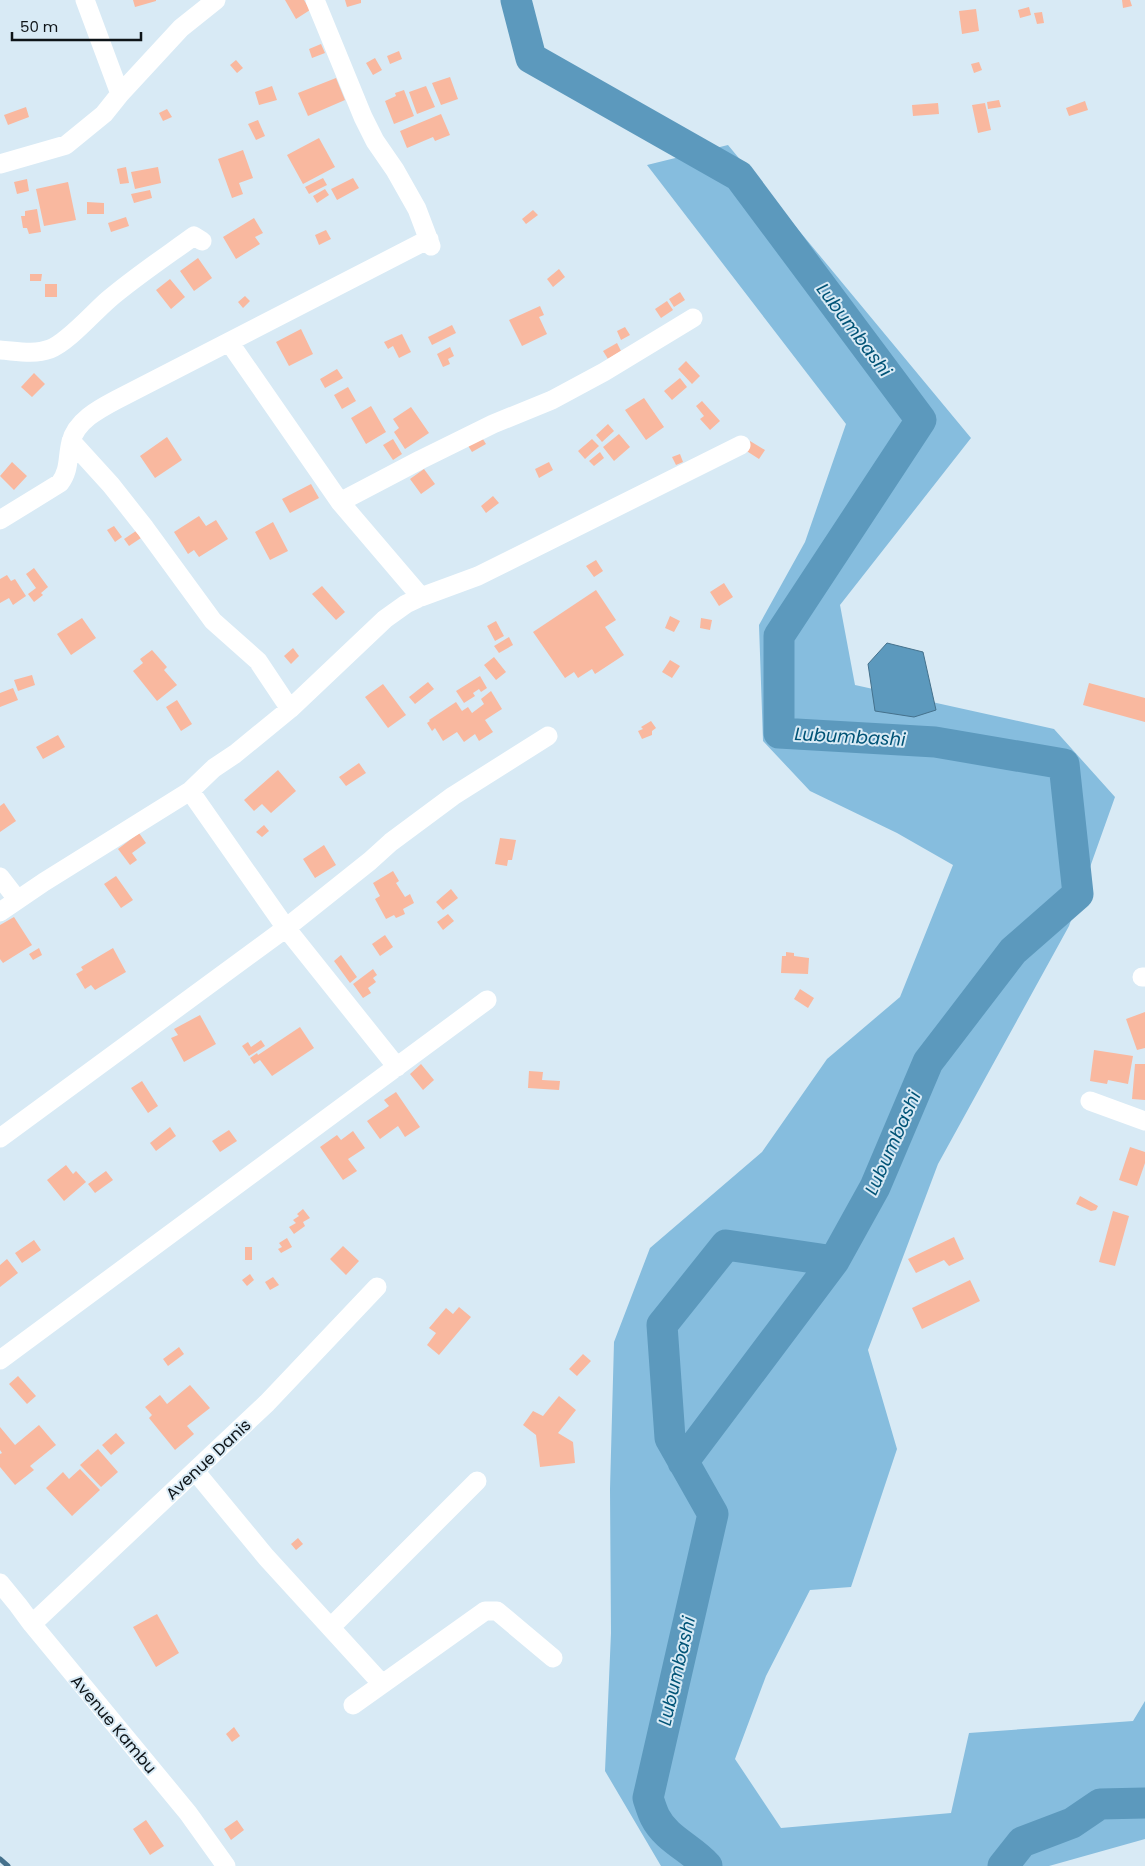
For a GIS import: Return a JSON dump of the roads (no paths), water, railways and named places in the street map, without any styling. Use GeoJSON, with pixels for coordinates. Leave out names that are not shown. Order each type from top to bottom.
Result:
{"type":"FeatureCollection","features":[{"type":"Feature","properties":{"kind":"street"},"geometry":{"type":"LineString","coordinates":[[85,0],[120,94]]}},
{"type":"Feature","properties":{"kind":"street"},"geometry":{"type":"LineString","coordinates":[[0,164],[66,145],[104,114],[181,28],[216,0]]}},
{"type":"Feature","properties":{"kind":"street"},"geometry":{"type":"LineString","coordinates":[[0,520],[60,483],[66,476],[71,440],[85,420],[101,408],[430,242],[417,209],[367,125],[315,0]]}},
{"type":"Feature","properties":{"kind":"street"},"geometry":{"type":"LineString","coordinates":[[0,350],[32,352],[50,349],[61,343],[108,300],[174,250],[194,236],[202,241]]}},
{"type":"Feature","properties":{"kind":"street"},"geometry":{"type":"LineString","coordinates":[[340,502],[493,424],[552,400],[604,372],[693,318]]}},
{"type":"Feature","properties":{"kind":"street"},"geometry":{"type":"LineString","coordinates":[[229,342],[340,502],[421,597]]}},
{"type":"Feature","properties":{"kind":"street"},"geometry":{"type":"LineString","coordinates":[[71,440],[112,485],[146,528],[213,621],[258,661],[290,709]]}},
{"type":"Feature","properties":{"kind":"street"},"geometry":{"type":"LineString","coordinates":[[0,912],[17,899],[190,791],[214,768],[235,754],[290,709],[385,619],[421,597],[478,576],[741,444]]}},
{"type":"Feature","properties":{"kind":"street"},"geometry":{"type":"LineString","coordinates":[[0,1138],[286,928],[391,842],[453,796],[548,736]]}},
{"type":"Feature","properties":{"kind":"street"},"geometry":{"type":"LineString","coordinates":[[190,791],[286,928],[397,1067]]}},
{"type":"Feature","properties":{"kind":"street"},"geometry":{"type":"LineString","coordinates":[[0,876],[17,899]]}},
{"type":"Feature","properties":{"kind":"street"},"geometry":{"type":"LineString","coordinates":[[0,1360],[487,1000]]}},
{"type":"Feature","properties":{"kind":"street"},"geometry":{"type":"LineString","coordinates":[[1090,1101],[1145,1121]]}},
{"type":"Feature","properties":{"kind":"street","name":"Avenue Danis"},"geometry":{"type":"LineString","coordinates":[[32,1624],[268,1403],[376,1287]]}},
{"type":"Feature","properties":{"kind":"street"},"geometry":{"type":"LineString","coordinates":[[195,1471],[266,1557],[382,1684]]}},
{"type":"Feature","properties":{"kind":"street"},"geometry":{"type":"LineString","coordinates":[[331,1627],[478,1481]]}},
{"type":"Feature","properties":{"kind":"street","name":"Avenue Kambu"},"geometry":{"type":"LineString","coordinates":[[0,1583],[188,1813],[226,1866]]}},
{"type":"Feature","properties":{"kind":"street"},"geometry":{"type":"LineString","coordinates":[[353,1705],[485,1611],[497,1610],[553,1658]]}},
{"type":"Feature","properties":{"kind":"waterway","name":"Lubumbashi"},"geometry":{"type":"LineString","coordinates":[[516,0],[531,58],[739,176],[921,420],[779,636],[779,733],[935,742],[1064,764],[1078,894],[1013,951],[928,1062],[875,1187],[834,1261],[726,1245],[662,1325],[670,1438],[713,1514],[648,1798],[660,1825],[707,1866]]}},
{"type":"Feature","properties":{"kind":"waterway","name":"Lubumbashi"},"geometry":{"type":"LineString","coordinates":[[683,1462],[834,1261]]}},
{"type":"Feature","properties":{"kind":"waterway","name":"Lubumbashi"},"geometry":{"type":"LineString","coordinates":[[1003,1866],[1022,1842],[1072,1823],[1100,1804],[1145,1803]]}},
{"type":"Feature","properties":{"kind":"waterway"},"geometry":{"type":"LineString","coordinates":[[0,1859],[8,1866]]}}]}
